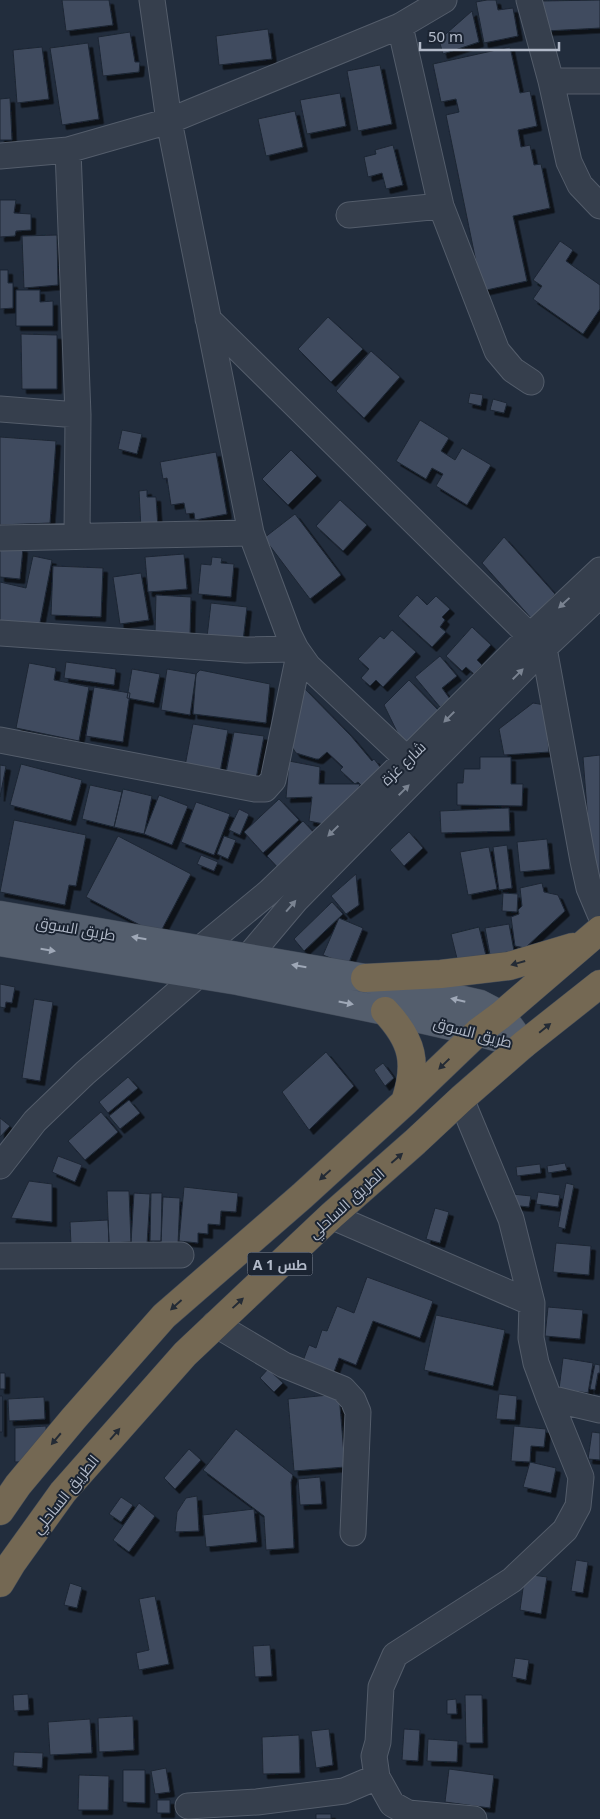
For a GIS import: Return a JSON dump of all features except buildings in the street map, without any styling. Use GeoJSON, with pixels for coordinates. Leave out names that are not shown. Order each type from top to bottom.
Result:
{"type":"FeatureCollection","features":[{"type":"Feature","properties":{"kind":"highway"},"geometry":{"type":"LineString","coordinates":[[365,978],[440,974],[509,966],[591,937]]}},
{"type":"Feature","properties":{"kind":"highway","name":"A 1 طس"},"geometry":{"type":"LineString","coordinates":[[0,1511],[18,1485],[74,1418],[164,1316],[302,1196],[406,1102],[478,1032],[501,1015],[591,937]]}},
{"type":"Feature","properties":{"kind":"highway","name":"الطريق الساحلي"},"geometry":{"type":"LineString","coordinates":[[0,1583],[12,1563],[64,1492],[185,1354],[215,1324],[461,1099],[523,1045],[600,984]]}},
{"type":"Feature","properties":{"kind":"highway"},"geometry":{"type":"LineString","coordinates":[[385,1010],[399,1025],[408,1043],[412,1062],[412,1083],[406,1102]]}},
{"type":"Feature","properties":{"kind":"main road","name":"طريق السوق"},"geometry":{"type":"LineString","coordinates":[[0,915],[199,962]]}},
{"type":"Feature","properties":{"kind":"main road","name":"طريق السوق"},"geometry":{"type":"LineString","coordinates":[[0,942],[199,962],[243,969],[365,978],[480,1004],[501,1015],[523,1045]]}},
{"type":"Feature","properties":{"kind":"main road","name":"طريق السوق"},"geometry":{"type":"LineString","coordinates":[[243,969],[385,1010],[478,1032],[523,1045]]}},
{"type":"Feature","properties":{"kind":"street"},"geometry":{"type":"LineString","coordinates":[[152,0],[169,121],[252,533],[298,652],[308,666],[407,759]]}},
{"type":"Feature","properties":{"kind":"street"},"geometry":{"type":"LineString","coordinates":[[0,156],[68,150],[169,121],[400,26],[444,0]]}},
{"type":"Feature","properties":{"kind":"street"},"geometry":{"type":"LineString","coordinates":[[529,0],[551,82],[569,162],[580,185],[600,206]]}},
{"type":"Feature","properties":{"kind":"street"},"geometry":{"type":"LineString","coordinates":[[400,26],[441,206],[497,352],[513,370],[530,382]]}},
{"type":"Feature","properties":{"kind":"street"},"geometry":{"type":"LineString","coordinates":[[551,82],[600,81]]}},
{"type":"Feature","properties":{"kind":"street"},"geometry":{"type":"LineString","coordinates":[[68,150],[78,415],[78,536]]}},
{"type":"Feature","properties":{"kind":"street"},"geometry":{"type":"LineString","coordinates":[[349,215],[441,206]]}},
{"type":"Feature","properties":{"kind":"street"},"geometry":{"type":"LineString","coordinates":[[208,319],[537,642],[589,888],[600,914]]}},
{"type":"Feature","properties":{"kind":"street"},"geometry":{"type":"LineString","coordinates":[[0,409],[78,415]]}},
{"type":"Feature","properties":{"kind":"street"},"geometry":{"type":"LineString","coordinates":[[0,538],[252,533]]}},
{"type":"Feature","properties":{"kind":"street","name":"شارع غزة"},"geometry":{"type":"LineString","coordinates":[[243,969],[296,900],[537,642],[600,570]]}},
{"type":"Feature","properties":{"kind":"street","name":"شارع غزة"},"geometry":{"type":"LineString","coordinates":[[0,1166],[34,1120],[85,1073],[407,759],[537,642],[600,595]]}},
{"type":"Feature","properties":{"kind":"street"},"geometry":{"type":"LineString","coordinates":[[0,633],[298,652]]}},
{"type":"Feature","properties":{"kind":"street"},"geometry":{"type":"LineString","coordinates":[[0,740],[255,789],[265,789],[273,780],[298,652]]}},
{"type":"Feature","properties":{"kind":"street"},"geometry":{"type":"LineString","coordinates":[[461,1099],[511,1219],[532,1303],[531,1338],[536,1363],[581,1476],[578,1506],[565,1530],[512,1580],[395,1655],[381,1687],[378,1742],[374,1756],[377,1777],[392,1804],[408,1813],[474,1819]]}},
{"type":"Feature","properties":{"kind":"street"},"geometry":{"type":"LineString","coordinates":[[331,1216],[532,1303]]}},
{"type":"Feature","properties":{"kind":"street"},"geometry":{"type":"LineString","coordinates":[[0,1256],[180,1255]]}},
{"type":"Feature","properties":{"kind":"street"},"geometry":{"type":"LineString","coordinates":[[215,1324],[284,1365],[343,1389],[353,1400],[358,1412],[353,1533]]}},
{"type":"Feature","properties":{"kind":"street"},"geometry":{"type":"LineString","coordinates":[[550,1398],[600,1410]]}},
{"type":"Feature","properties":{"kind":"street"},"geometry":{"type":"LineString","coordinates":[[188,1806],[257,1802],[344,1791],[377,1777]]}}]}
